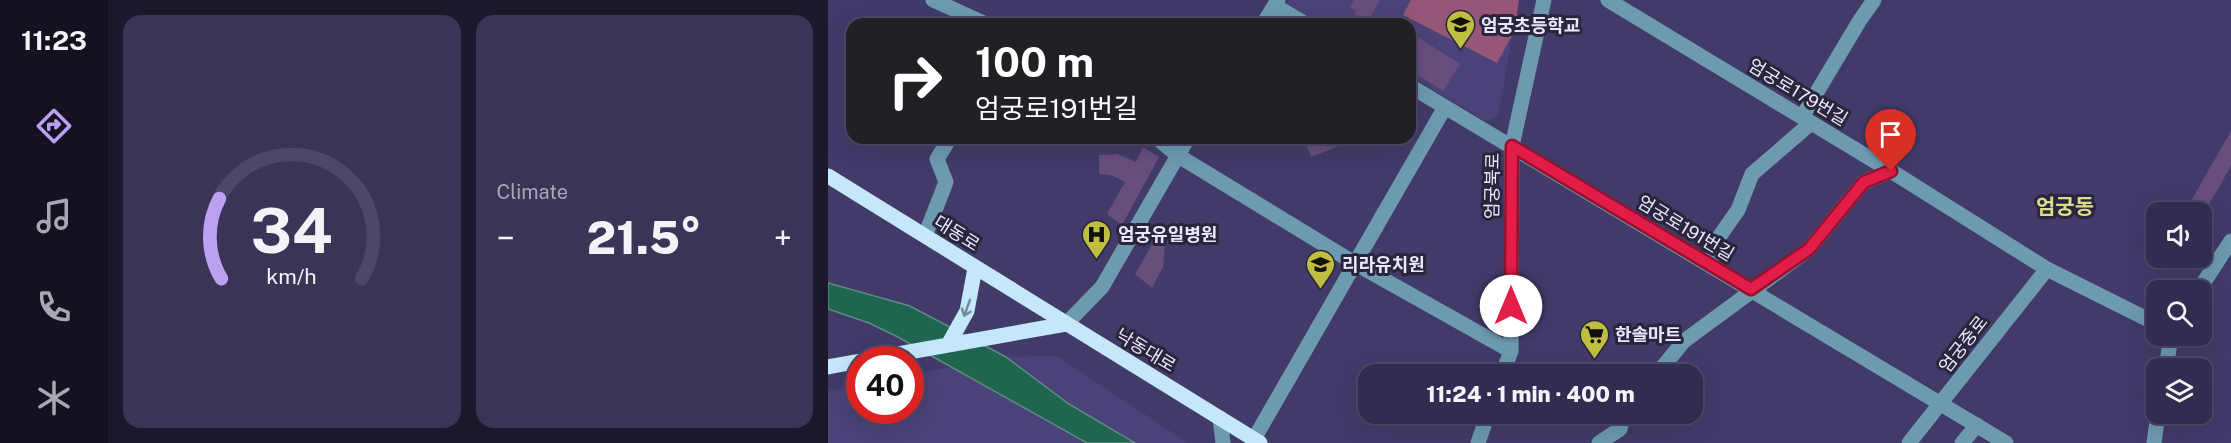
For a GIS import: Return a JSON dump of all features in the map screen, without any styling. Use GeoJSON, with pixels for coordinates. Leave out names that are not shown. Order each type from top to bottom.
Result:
{"type":"FeatureCollection","features":[{"type":"Feature","properties":{"kind":"main road","name":"대동로"},"geometry":{"type":"LineString","coordinates":[[828,176],[1066,324]]}},
{"type":"Feature","properties":{"kind":"main road"},"geometry":{"type":"LineString","coordinates":[[948,345],[967,311],[975,267]]}},
{"type":"Feature","properties":{"kind":"main road"},"geometry":{"type":"LineString","coordinates":[[924,349],[1066,324]]}},
{"type":"Feature","properties":{"kind":"main road","name":"낙동대로"},"geometry":{"type":"LineString","coordinates":[[1066,324],[1257,441]]}},
{"type":"Feature","properties":{"kind":"main road"},"geometry":{"type":"LineString","coordinates":[[828,356],[846,359]]}},
{"type":"Feature","properties":{"kind":"main road"},"geometry":{"type":"LineString","coordinates":[[828,367],[846,363]]}},
{"type":"Feature","properties":{"kind":"street"},"geometry":{"type":"LineString","coordinates":[[933,0],[973,18]]}},
{"type":"Feature","properties":{"kind":"street","name":"엄궁북로"},"geometry":{"type":"LineString","coordinates":[[1506,364],[1510,351],[1512,146],[1544,0]]}},
{"type":"Feature","properties":{"kind":"street","name":"엄궁로179번길"},"geometry":{"type":"LineString","coordinates":[[1608,0],[2047,268],[2146,318]]}},
{"type":"Feature","properties":{"kind":"street"},"geometry":{"type":"LineString","coordinates":[[1710,265],[1719,237],[1738,210],[1752,174],[1806,120],[1860,20],[1874,0]]}},
{"type":"Feature","properties":{"kind":"street"},"geometry":{"type":"LineString","coordinates":[[1267,18],[1277,3],[1298,18]]}},
{"type":"Feature","properties":{"kind":"street","name":"엄궁로191번길"},"geometry":{"type":"LineString","coordinates":[[1416,90],[2006,443]]}},
{"type":"Feature","properties":{"kind":"street"},"geometry":{"type":"LineString","coordinates":[[1257,441],[1446,107]]}},
{"type":"Feature","properties":{"kind":"street"},"geometry":{"type":"LineString","coordinates":[[925,236],[946,182],[937,159],[946,144]]}},
{"type":"Feature","properties":{"kind":"street"},"geometry":{"type":"LineString","coordinates":[[1164,144],[1177,155],[1356,264],[1510,351]]}},
{"type":"Feature","properties":{"kind":"street"},"geometry":{"type":"LineString","coordinates":[[1066,324],[1102,287],[1184,144]]}},
{"type":"Feature","properties":{"kind":"street"},"geometry":{"type":"LineString","coordinates":[[1665,364],[1684,340],[1809,249],[1864,182],[1891,171]]}},
{"type":"Feature","properties":{"kind":"street"},"geometry":{"type":"LineString","coordinates":[[2205,280],[2231,242]]}},
{"type":"Feature","properties":{"kind":"street","name":"엄궁중로"},"geometry":{"type":"LineString","coordinates":[[1909,443],[2047,268]]}},
{"type":"Feature","properties":{"kind":"street"},"geometry":{"type":"LineString","coordinates":[[1220,418],[1223,443]]}},
{"type":"Feature","properties":{"kind":"street"},"geometry":{"type":"LineString","coordinates":[[1478,443],[1485,424]]}},
{"type":"Feature","properties":{"kind":"street"},"geometry":{"type":"LineString","coordinates":[[1599,443],[1620,429],[1621,424]]}},
{"type":"Feature","properties":{"kind":"street"},"geometry":{"type":"LineString","coordinates":[[2154,443],[2157,424]]}},
{"type":"Feature","properties":{"kind":"street"},"geometry":{"type":"LineString","coordinates":[[1962,443],[1977,425]]}},
{"type":"Feature","properties":{"kind":"shaded area","name":"엄궁초등학교"},"geometry":{"type":"Polygon","coordinates":[[[1288,0],[1519,0],[1498,116],[1486,121],[1416,80],[1416,18],[1310,18],[1286,4],[1288,0]]]}},
{"type":"Feature","properties":{"kind":"shaded area"},"geometry":{"type":"Polygon","coordinates":[[[1411,0],[1519,0],[1514,32],[1497,63],[1416,22],[1416,18],[1403,15],[1411,0]]]}},
{"type":"Feature","properties":{"kind":"shaded area"},"geometry":{"type":"Polygon","coordinates":[[[828,283],[910,306],[1006,357],[1069,404],[1135,443],[1087,443],[924,352],[924,346],[914,346],[869,323],[828,309],[828,283]]]}},
{"type":"Feature","properties":{"kind":"shaded area"},"geometry":{"type":"Polygon","coordinates":[[[1057,356],[1188,443],[828,443],[828,391],[846,387],[846,424],[924,424],[924,372],[1006,357],[1057,356]]]}},
{"type":"Feature","properties":{"kind":"building"},"geometry":{"type":"Polygon","coordinates":[[[1354,0],[1380,0],[1369,18],[1360,18],[1354,14],[1356,11],[1350,7],[1354,0]]]}},
{"type":"Feature","properties":{"kind":"building"},"geometry":{"type":"Polygon","coordinates":[[[1416,36],[1460,64],[1443,91],[1416,74],[1416,36]]]}},
{"type":"Feature","properties":{"kind":"building"},"geometry":{"type":"Polygon","coordinates":[[[2231,131],[2231,166],[2210,202],[2190,202],[2231,131]]]}},
{"type":"Feature","properties":{"kind":"building"},"geometry":{"type":"Polygon","coordinates":[[[1306,144],[1344,144],[1311,157],[1306,144]]]}},
{"type":"Feature","properties":{"kind":"building"},"geometry":{"type":"Polygon","coordinates":[[[1143,147],[1159,157],[1122,225],[1107,214],[1125,182],[1111,175],[1099,174],[1099,155],[1117,154],[1136,162],[1143,147]]]}},
{"type":"Feature","properties":{"kind":"building"},"geometry":{"type":"Polygon","coordinates":[[[1161,229],[1166,233],[1163,267],[1152,288],[1135,274],[1161,229]]]}},
{"type":"Feature","properties":{"kind":"place","name":"엄궁초등학교"},"geometry":{"type":"Point","coordinates":[1460,50]}},
{"type":"Feature","properties":{"kind":"place","name":"엄궁유일병원"},"geometry":{"type":"Point","coordinates":[1097,260]}},
{"type":"Feature","properties":{"kind":"place","name":"리라유치원"},"geometry":{"type":"Point","coordinates":[1321,290]}},
{"type":"Feature","properties":{"kind":"place","name":"한솔마트"},"geometry":{"type":"Point","coordinates":[1594,360]}},
{"type":"Feature","properties":{"kind":"district","name":"엄궁동"},"geometry":{"type":"Point","coordinates":[2065,206]}},
{"type":"Feature","properties":{"kind":"route"},"geometry":{"type":"LineString","coordinates":[[1511,306],[1512,146],[1751,289],[1809,249],[1864,182],[1891,171]]}}]}
